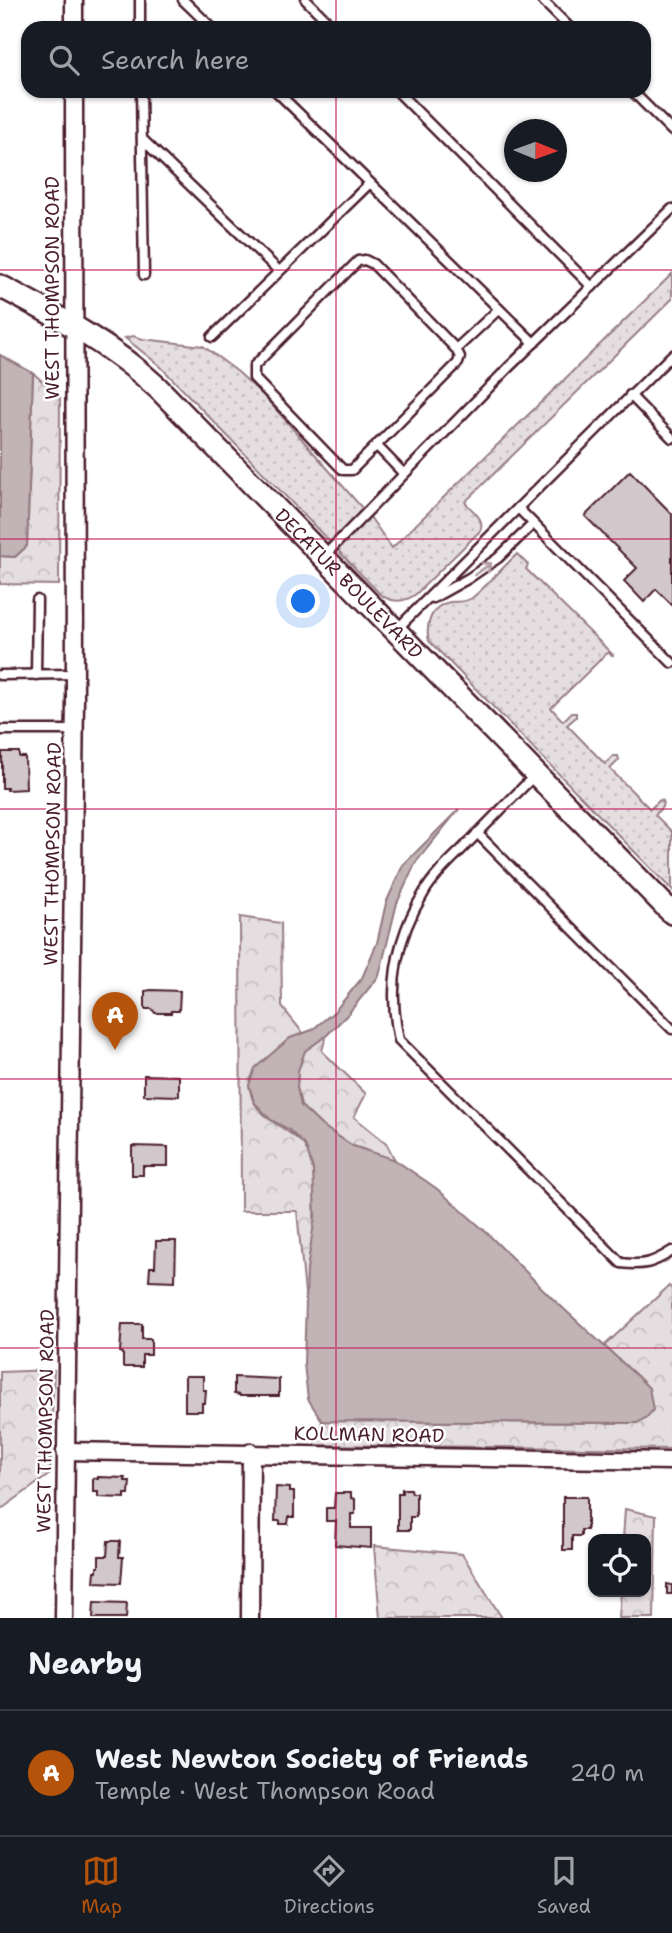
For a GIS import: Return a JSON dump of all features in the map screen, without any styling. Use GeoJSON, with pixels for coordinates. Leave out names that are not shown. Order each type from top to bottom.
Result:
{"type":"FeatureCollection","features":[{"type":"Feature","properties":{"kind":"street"},"geometry":{"type":"LineString","coordinates":[[74,0],[74,21]]}},
{"type":"Feature","properties":{"kind":"street","name":"WEST THOMPSON ROAD"},"geometry":{"type":"LineString","coordinates":[[64,1618],[75,674],[74,98]]}},
{"type":"Feature","properties":{"kind":"street","name":"DECATUR BOULEVARD"},"geometry":{"type":"LineString","coordinates":[[0,286],[73,324],[147,377],[672,913]]}},
{"type":"Feature","properties":{"kind":"street","name":"KOLLMAN ROAD"},"geometry":{"type":"LineString","coordinates":[[65,1451],[672,1461]]}},
{"type":"Feature","properties":{"kind":"street"},"geometry":{"type":"LineString","coordinates":[[250,1618],[251,1452]]}},
{"type":"Feature","properties":{"kind":"lane"},"geometry":{"type":"LineString","coordinates":[[140,0],[140,21]]}},
{"type":"Feature","properties":{"kind":"lane"},"geometry":{"type":"LineString","coordinates":[[183,0],[205,21]]}},
{"type":"Feature","properties":{"kind":"lane"},"geometry":{"type":"LineString","coordinates":[[306,0],[327,21]]}},
{"type":"Feature","properties":{"kind":"lane"},"geometry":{"type":"LineString","coordinates":[[542,0],[562,21]]}},
{"type":"Feature","properties":{"kind":"lane"},"geometry":{"type":"LineString","coordinates":[[141,98],[144,275]]}},
{"type":"Feature","properties":{"kind":"lane"},"geometry":{"type":"LineString","coordinates":[[283,98],[534,343]]}},
{"type":"Feature","properties":{"kind":"lane"},"geometry":{"type":"LineString","coordinates":[[404,98],[592,287]]}},
{"type":"Feature","properties":{"kind":"lane"},"geometry":{"type":"LineString","coordinates":[[639,98],[672,131]]}},
{"type":"Feature","properties":{"kind":"lane"},"geometry":{"type":"LineString","coordinates":[[142,139],[279,271]]}},
{"type":"Feature","properties":{"kind":"lane"},"geometry":{"type":"LineString","coordinates":[[212,337],[370,183]]}},
{"type":"Feature","properties":{"kind":"lane"},"geometry":{"type":"LineString","coordinates":[[323,557],[534,343],[672,209]]}},
{"type":"Feature","properties":{"kind":"lane"},"geometry":{"type":"LineString","coordinates":[[365,260],[373,264],[456,349],[460,358],[458,363],[352,470],[343,470],[254,378],[254,366],[358,261],[365,260]]}},
{"type":"Feature","properties":{"kind":"lane"},"geometry":{"type":"LineString","coordinates":[[456,349],[499,309]]}},
{"type":"Feature","properties":{"kind":"lane"},"geometry":{"type":"LineString","coordinates":[[395,631],[672,355]]}},
{"type":"Feature","properties":{"kind":"lane"},"geometry":{"type":"LineString","coordinates":[[630,396],[672,438]]}},
{"type":"Feature","properties":{"kind":"lane"},"geometry":{"type":"LineString","coordinates":[[376,445],[404,474]]}},
{"type":"Feature","properties":{"kind":"lane"},"geometry":{"type":"LineString","coordinates":[[518,508],[672,663]]}},
{"type":"Feature","properties":{"kind":"lane"},"geometry":{"type":"LineString","coordinates":[[424,603],[470,579],[498,558],[533,524]]}},
{"type":"Feature","properties":{"kind":"lane"},"geometry":{"type":"LineString","coordinates":[[36,675],[37,600]]}},
{"type":"Feature","properties":{"kind":"lane"},"geometry":{"type":"LineString","coordinates":[[0,675],[75,674]]}},
{"type":"Feature","properties":{"kind":"lane"},"geometry":{"type":"LineString","coordinates":[[0,730],[74,730]]}},
{"type":"Feature","properties":{"kind":"lane"},"geometry":{"type":"LineString","coordinates":[[536,774],[444,867],[426,889],[397,957],[393,981],[394,1016],[399,1040],[621,1263],[638,1265],[655,1262],[672,1251]]}},
{"type":"Feature","properties":{"kind":"lane"},"geometry":{"type":"LineString","coordinates":[[477,834],[672,1029]]}},
{"type":"Feature","properties":{"kind":"green space"},"geometry":{"type":"Polygon","coordinates":[[[672,274],[672,299],[465,502],[480,519],[480,531],[416,594],[402,600],[389,599],[380,594],[159,365],[125,338],[133,336],[203,346],[238,372],[265,397],[370,517],[392,548],[672,274]]]}},
{"type":"Feature","properties":{"kind":"green space"},"geometry":{"type":"Polygon","coordinates":[[[33,373],[60,397],[59,585],[0,584],[0,556],[15,557],[27,546],[33,373]]]}},
{"type":"Feature","properties":{"kind":"green space"},"geometry":{"type":"Polygon","coordinates":[[[517,554],[528,565],[526,569],[613,655],[608,652],[551,708],[563,721],[571,713],[576,713],[576,717],[567,725],[605,764],[613,756],[618,756],[619,760],[610,769],[650,809],[660,800],[663,801],[662,807],[655,815],[672,832],[672,890],[429,641],[429,623],[438,607],[472,598],[517,554]]]}},
{"type":"Feature","properties":{"kind":"green space"},"geometry":{"type":"Polygon","coordinates":[[[240,917],[281,923],[282,1007],[303,1033],[279,1047],[249,1085],[257,1107],[302,1143],[309,1155],[315,1195],[306,1304],[297,1211],[241,1211],[240,917]]]}},
{"type":"Feature","properties":{"kind":"green space"},"geometry":{"type":"Polygon","coordinates":[[[326,1036],[322,1051],[366,1094],[354,1117],[386,1143],[395,1160],[353,1146],[321,1125],[301,1106],[297,1088],[298,1070],[305,1050],[326,1036]]]}},
{"type":"Feature","properties":{"kind":"green space"},"geometry":{"type":"Polygon","coordinates":[[[669,1286],[672,1289],[672,1449],[315,1445],[322,1421],[637,1423],[639,1378],[604,1346],[669,1286]]]}},
{"type":"Feature","properties":{"kind":"green space"},"geometry":{"type":"Polygon","coordinates":[[[54,1370],[50,1474],[3,1508],[0,1507],[0,1372],[54,1370]]]}},
{"type":"Feature","properties":{"kind":"green space"},"geometry":{"type":"Polygon","coordinates":[[[625,1509],[656,1516],[654,1618],[619,1618],[621,1597],[651,1597],[651,1534],[623,1534],[625,1509]]]}},
{"type":"Feature","properties":{"kind":"green space"},"geometry":{"type":"Polygon","coordinates":[[[374,1546],[462,1554],[502,1618],[380,1618],[374,1546]]]}},
{"type":"Feature","properties":{"kind":"shaded area"},"geometry":{"type":"Polygon","coordinates":[[[0,355],[33,373],[27,546],[15,557],[0,556],[0,355]]]}},
{"type":"Feature","properties":{"kind":"shaded area"},"geometry":{"type":"Polygon","coordinates":[[[459,809],[416,862],[397,903],[379,976],[347,1015],[326,1036],[305,1051],[298,1071],[297,1088],[301,1106],[321,1125],[353,1146],[395,1160],[436,1188],[485,1231],[649,1388],[653,1410],[637,1423],[322,1421],[308,1399],[304,1364],[307,1270],[315,1216],[313,1169],[305,1145],[288,1129],[271,1120],[254,1102],[249,1085],[255,1068],[290,1038],[312,1030],[335,1011],[362,978],[377,943],[386,903],[403,865],[459,809]]]}},
{"type":"Feature","properties":{"kind":"building"},"geometry":{"type":"Polygon","coordinates":[[[630,471],[672,514],[672,605],[656,589],[644,602],[624,581],[637,568],[585,516],[630,471]]]}},
{"type":"Feature","properties":{"kind":"building"},"geometry":{"type":"Polygon","coordinates":[[[2,752],[19,752],[19,757],[25,757],[26,789],[2,788],[2,752]]]}},
{"type":"Feature","properties":{"kind":"building"},"geometry":{"type":"Polygon","coordinates":[[[145,991],[180,991],[179,1011],[155,1013],[152,1009],[145,1009],[145,991]]]}},
{"type":"Feature","properties":{"kind":"building"},"geometry":{"type":"Polygon","coordinates":[[[144,1075],[179,1076],[179,1096],[144,1095],[144,1075]]]}},
{"type":"Feature","properties":{"kind":"building"},"geometry":{"type":"Polygon","coordinates":[[[132,1146],[168,1147],[168,1166],[143,1166],[143,1175],[132,1175],[132,1146]]]}},
{"type":"Feature","properties":{"kind":"building"},"geometry":{"type":"Polygon","coordinates":[[[156,1241],[176,1241],[175,1281],[149,1280],[150,1267],[155,1267],[156,1241]]]}},
{"type":"Feature","properties":{"kind":"building"},"geometry":{"type":"Polygon","coordinates":[[[122,1324],[142,1324],[142,1339],[151,1339],[151,1355],[142,1355],[142,1367],[123,1367],[123,1353],[120,1352],[122,1324]]]}},
{"type":"Feature","properties":{"kind":"building"},"geometry":{"type":"Polygon","coordinates":[[[185,1376],[203,1376],[203,1390],[206,1390],[202,1411],[185,1411],[185,1376]]]}},
{"type":"Feature","properties":{"kind":"building"},"geometry":{"type":"Polygon","coordinates":[[[234,1377],[279,1379],[279,1396],[234,1394],[234,1377]]]}},
{"type":"Feature","properties":{"kind":"building"},"geometry":{"type":"Polygon","coordinates":[[[93,1478],[125,1478],[125,1481],[130,1481],[129,1494],[125,1494],[125,1498],[98,1497],[98,1492],[93,1492],[93,1478]]]}},
{"type":"Feature","properties":{"kind":"building"},"geometry":{"type":"Polygon","coordinates":[[[276,1487],[290,1488],[290,1492],[294,1492],[294,1517],[289,1517],[288,1524],[275,1521],[276,1487]]]}},
{"type":"Feature","properties":{"kind":"building"},"geometry":{"type":"Polygon","coordinates":[[[402,1489],[411,1489],[412,1493],[416,1493],[416,1517],[410,1517],[410,1530],[398,1530],[398,1493],[402,1493],[402,1489]]]}},
{"type":"Feature","properties":{"kind":"building"},"geometry":{"type":"Polygon","coordinates":[[[335,1493],[351,1493],[351,1498],[355,1499],[351,1528],[371,1528],[371,1548],[335,1545],[336,1521],[326,1521],[326,1508],[334,1508],[335,1493]]]}},
{"type":"Feature","properties":{"kind":"building"},"geometry":{"type":"Polygon","coordinates":[[[563,1497],[587,1497],[587,1530],[581,1530],[581,1536],[572,1536],[572,1550],[563,1550],[563,1497]]]}},
{"type":"Feature","properties":{"kind":"building"},"geometry":{"type":"Polygon","coordinates":[[[108,1541],[120,1541],[119,1557],[123,1557],[121,1583],[94,1582],[99,1556],[107,1556],[108,1541]]]}},
{"type":"Feature","properties":{"kind":"building"},"geometry":{"type":"Polygon","coordinates":[[[667,1584],[672,1585],[672,1594],[667,1594],[667,1584]]]}},
{"type":"Feature","properties":{"kind":"building"},"geometry":{"type":"Polygon","coordinates":[[[94,1602],[127,1603],[126,1618],[93,1618],[94,1602]]]}},
{"type":"Feature","properties":{"kind":"place","name":"West Newton Society of Friends"},"geometry":{"type":"Point","coordinates":[115,1050]}}]}
